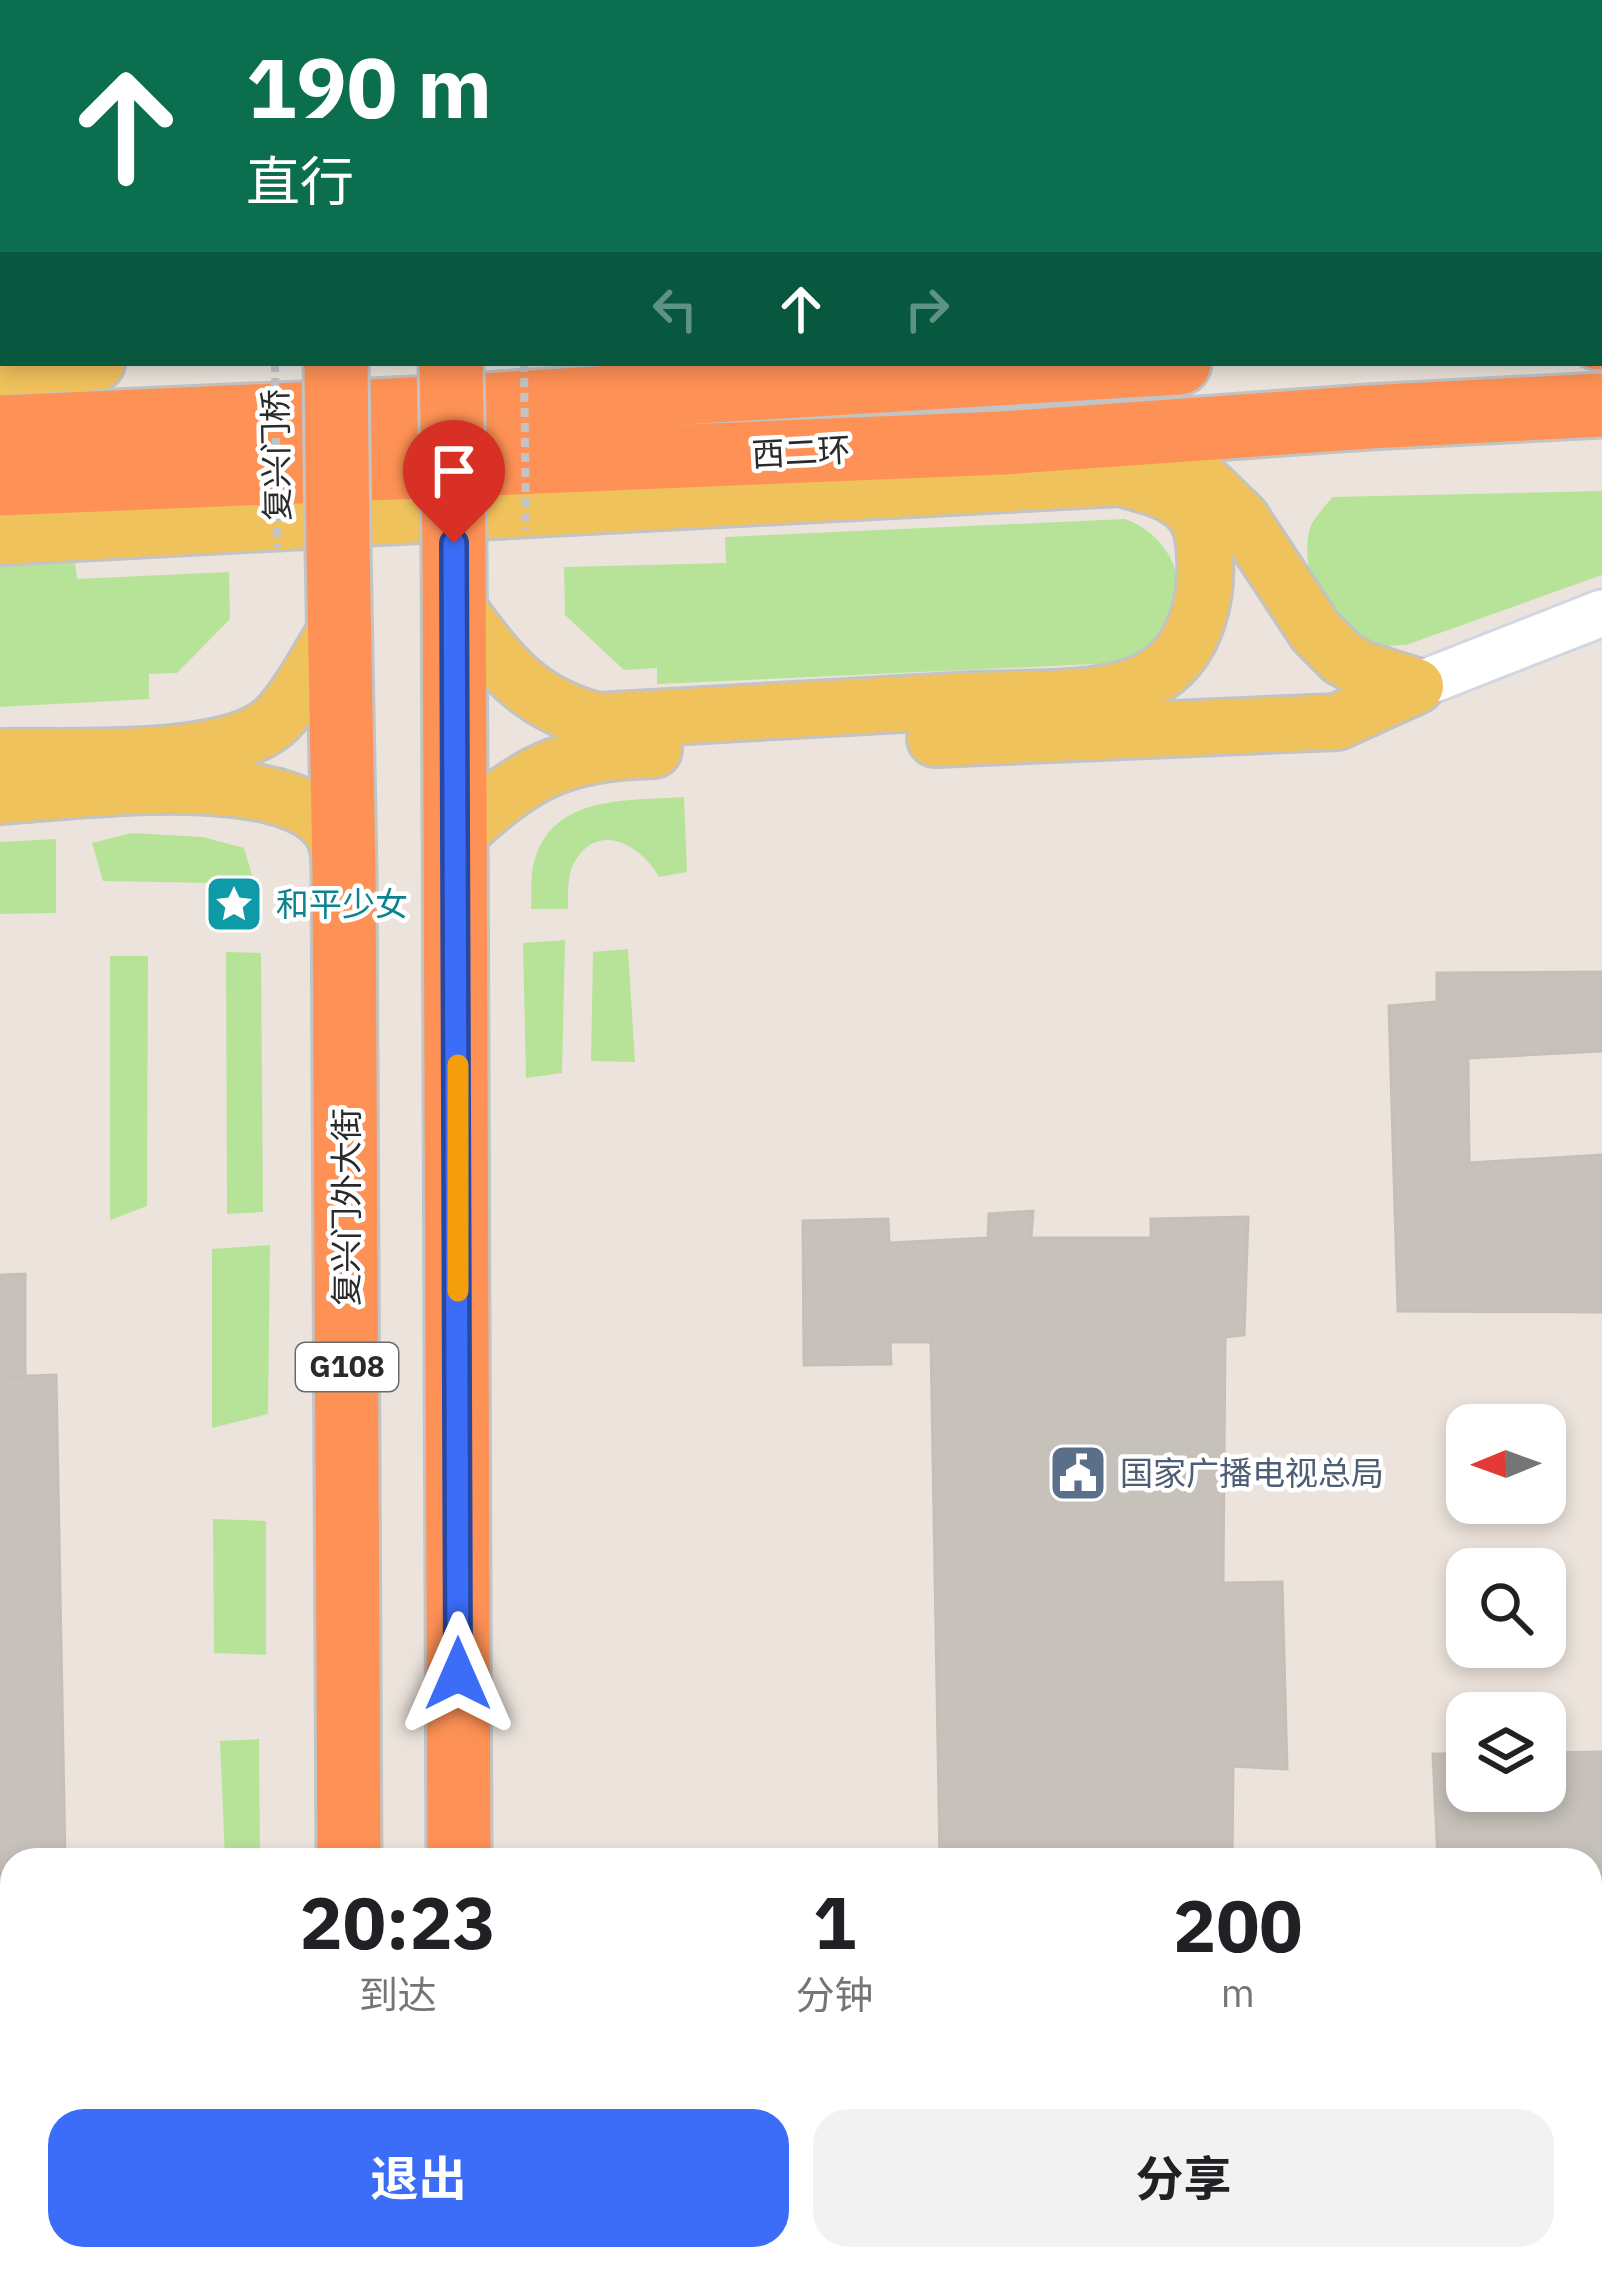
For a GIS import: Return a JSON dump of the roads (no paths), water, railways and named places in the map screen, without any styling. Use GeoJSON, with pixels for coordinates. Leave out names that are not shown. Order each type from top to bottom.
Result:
{"type":"FeatureCollection","features":[{"type":"Feature","properties":{"kind":"highway","name":"复兴门桥"},"geometry":{"type":"LineString","coordinates":[[337,366],[340,625]]}},
{"type":"Feature","properties":{"kind":"highway"},"geometry":{"type":"LineString","coordinates":[[451,366],[457,836],[458,1848]]}},
{"type":"Feature","properties":{"kind":"highway","name":"西二环"},"geometry":{"type":"LineString","coordinates":[[0,428],[414,409],[1090,366]]}},
{"type":"Feature","properties":{"kind":"highway","name":"西二环"},"geometry":{"type":"LineString","coordinates":[[0,484],[1002,443],[1602,405]]}},
{"type":"Feature","properties":{"kind":"highway","name":"复兴门外大街"},"geometry":{"type":"LineString","coordinates":[[340,625],[349,1848]]}},
{"type":"Feature","properties":{"kind":"main road"},"geometry":{"type":"LineString","coordinates":[[0,368],[39,366]]}},
{"type":"Feature","properties":{"kind":"main road"},"geometry":{"type":"LineString","coordinates":[[1002,443],[1103,451],[1188,466],[1240,518],[1316,632],[1342,658],[1416,686]]}},
{"type":"Feature","properties":{"kind":"main road"},"geometry":{"type":"LineString","coordinates":[[0,537],[1120,478],[1182,500],[1202,524],[1207,561],[1198,625],[1171,663],[1148,680],[1101,692],[1011,698],[597,721],[562,712],[536,698],[497,662],[455,604]]}},
{"type":"Feature","properties":{"kind":"main road"},"geometry":{"type":"LineString","coordinates":[[0,757],[192,752],[244,739],[277,720],[340,625]]}},
{"type":"Feature","properties":{"kind":"main road"},"geometry":{"type":"LineString","coordinates":[[457,836],[504,793],[545,768],[600,752],[1284,727],[1337,722],[1416,686]]}},
{"type":"Feature","properties":{"kind":"main road"},"geometry":{"type":"LineString","coordinates":[[0,796],[206,784],[252,790],[310,813],[330,829],[344,873]]}},
{"type":"Feature","properties":{"kind":"street"},"geometry":{"type":"LineString","coordinates":[[1416,686],[1602,613]]}},
{"type":"Feature","properties":{"kind":"place","name":"和平少女"},"geometry":{"type":"Point","coordinates":[234,904]}},
{"type":"Feature","properties":{"kind":"place","name":"国家广播电视总局"},"geometry":{"type":"Point","coordinates":[1078,1473]}}]}
